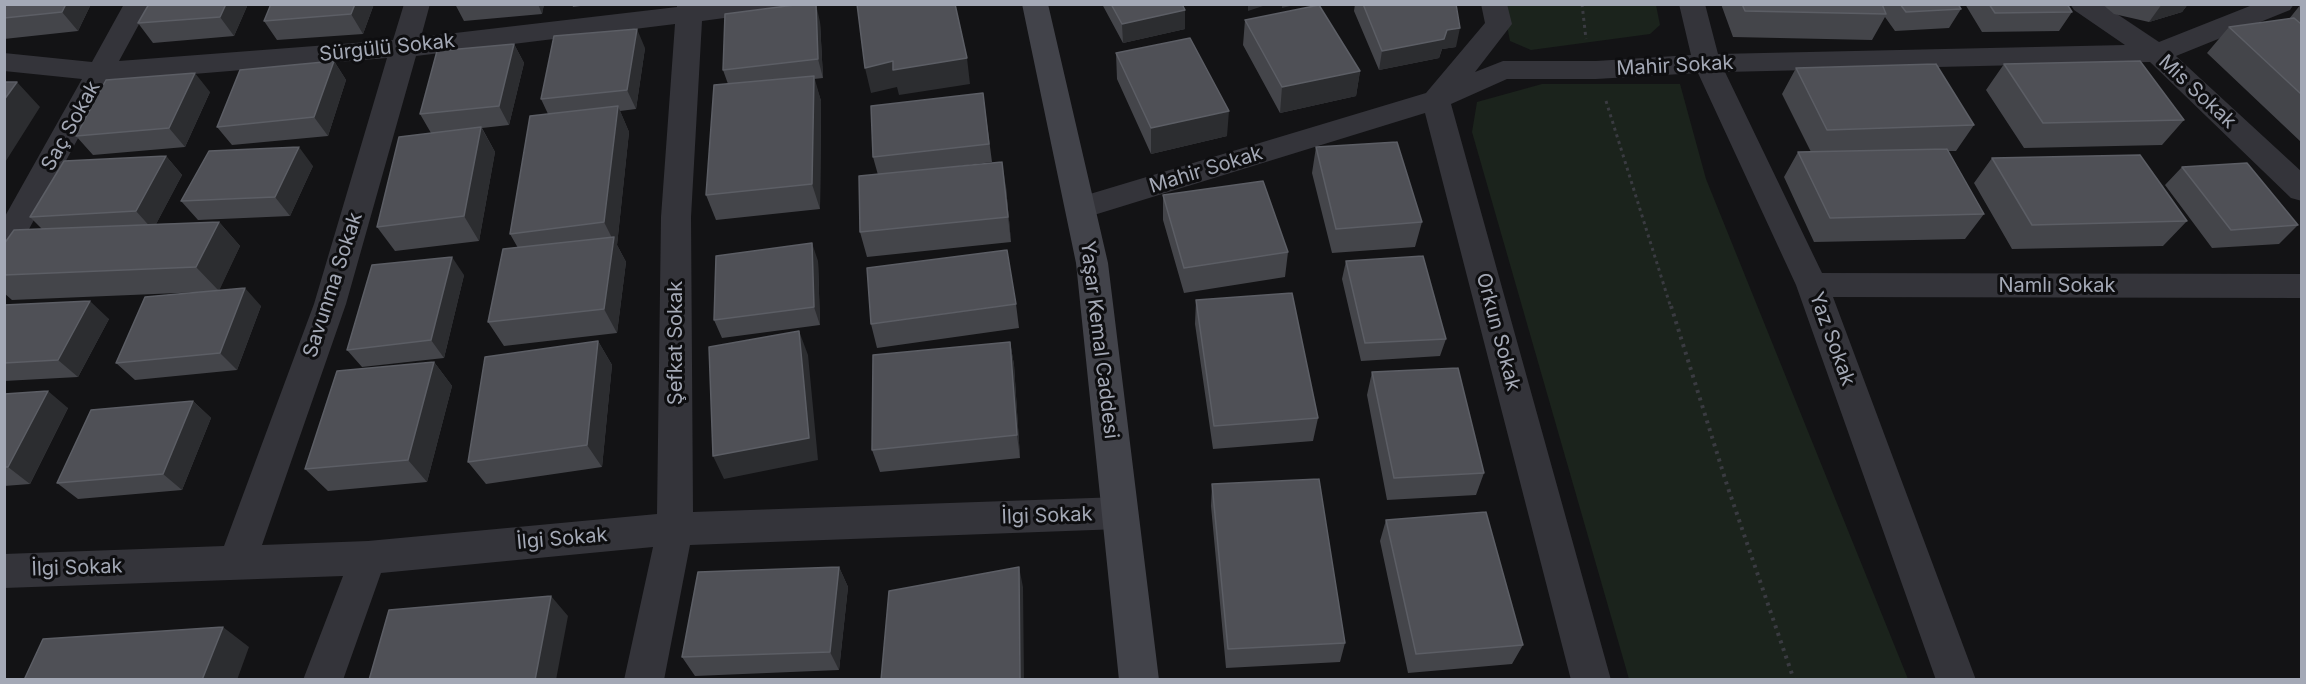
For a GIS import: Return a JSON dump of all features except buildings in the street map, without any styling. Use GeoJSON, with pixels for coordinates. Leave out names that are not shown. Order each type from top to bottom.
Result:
{"type":"FeatureCollection","features":[{"type":"Feature","properties":{"kind":"street","name":"Saç Sokak"},"geometry":{"type":"LineString","coordinates":[[4,247],[137,4]]}},
{"type":"Feature","properties":{"kind":"street","name":"Savunma Sokak"},"geometry":{"type":"LineString","coordinates":[[237,562],[330,304],[417,4]]}},
{"type":"Feature","properties":{"kind":"street","name":"Sürgülü Sokak"},"geometry":{"type":"LineString","coordinates":[[4,62],[100,72],[405,48],[689,9],[769,4]]}},
{"type":"Feature","properties":{"kind":"street","name":"Yaşar Kemal Caddesi"},"geometry":{"type":"LineString","coordinates":[[1035,4],[1092,263],[1139,680]]}},
{"type":"Feature","properties":{"kind":"street"},"geometry":{"type":"LineString","coordinates":[[1436,100],[1499,24],[1494,4]]}},
{"type":"Feature","properties":{"kind":"street","name":"Yaz Sokak"},"geometry":{"type":"LineString","coordinates":[[1692,4],[1707,63],[1812,285],[1956,680]]}},
{"type":"Feature","properties":{"kind":"street","name":"Mis Sokak"},"geometry":{"type":"LineString","coordinates":[[2083,4],[2157,53],[2301,190]]}},
{"type":"Feature","properties":{"kind":"street","name":"Mahir Sokak"},"geometry":{"type":"LineString","coordinates":[[1081,208],[1436,100],[1503,70],[1596,70],[1707,63],[2157,53],[2281,4]]}},
{"type":"Feature","properties":{"kind":"street","name":"Şefkat Sokak"},"geometry":{"type":"LineString","coordinates":[[644,680],[675,529],[676,217],[689,9]]}},
{"type":"Feature","properties":{"kind":"street","name":"Orkun Sokak"},"geometry":{"type":"LineString","coordinates":[[1436,100],[1591,680]]}},
{"type":"Feature","properties":{"kind":"street","name":"Namlı Sokak"},"geometry":{"type":"LineString","coordinates":[[1812,285],[2301,286]]}},
{"type":"Feature","properties":{"kind":"street","name":"İlgi Sokak"},"geometry":{"type":"LineString","coordinates":[[4,571],[368,558],[675,529],[1120,513]]}},
{"type":"Feature","properties":{"kind":"street"},"geometry":{"type":"LineString","coordinates":[[322,680],[368,558]]}},
{"type":"Feature","properties":{"kind":"path"},"geometry":{"type":"LineString","coordinates":[[1582,4],[1584,35],[1727,485],[1794,680]]}},
{"type":"Feature","properties":{"kind":"shaded area"},"geometry":{"type":"Polygon","coordinates":[[[1503,5],[1656,5],[1660,25],[1650,34],[1531,50],[1510,41],[1503,5]]]}},
{"type":"Feature","properties":{"kind":"shaded area"},"geometry":{"type":"Polygon","coordinates":[[[1542,84],[1680,84],[1706,179],[1908,679],[1629,679],[1472,132],[1477,102],[1542,84]]]}}]}
